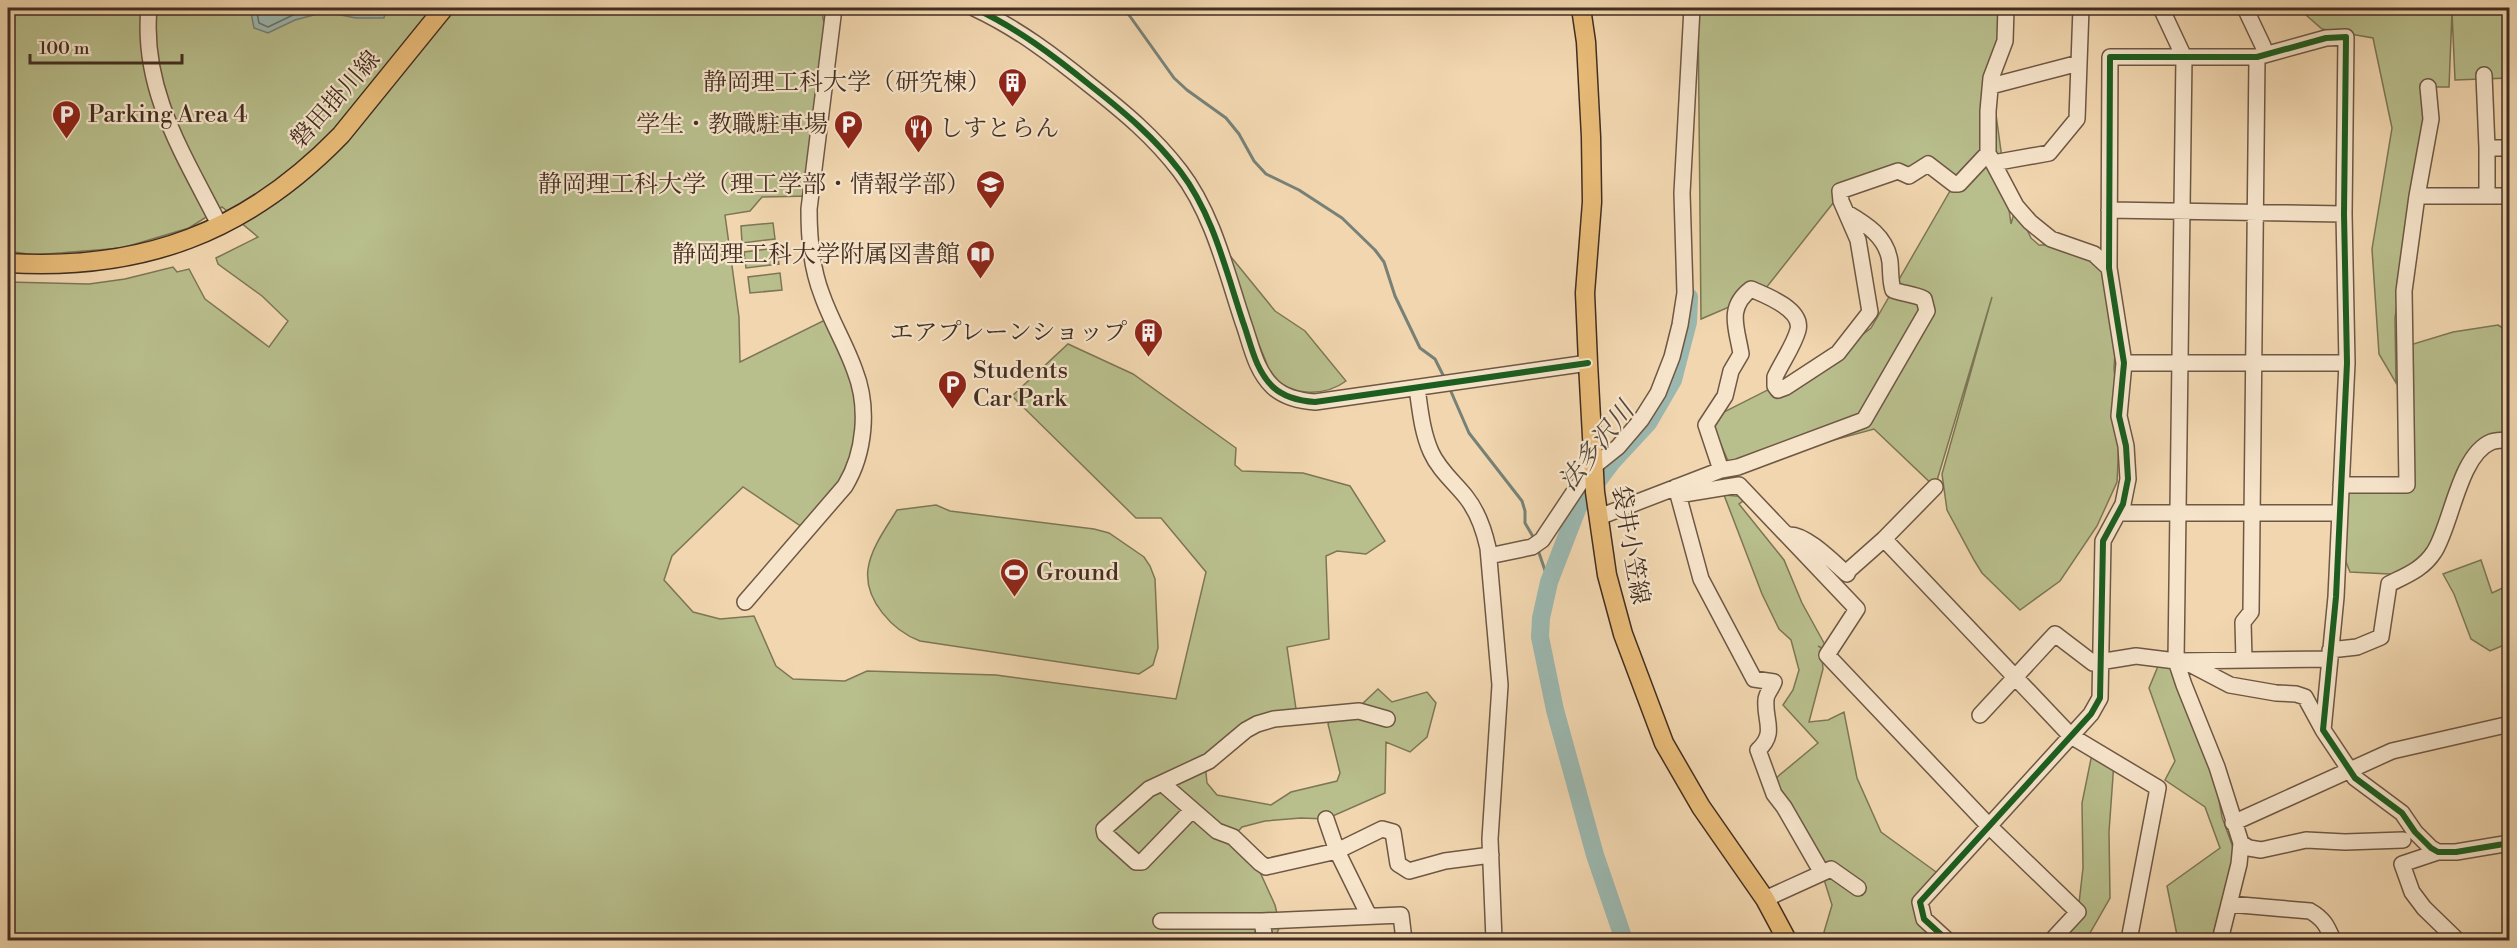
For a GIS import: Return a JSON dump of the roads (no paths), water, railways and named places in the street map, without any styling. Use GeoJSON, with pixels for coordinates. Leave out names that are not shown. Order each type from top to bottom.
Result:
{"type":"FeatureCollection","features":[{"type":"Feature","properties":{"kind":"main road","name":"磐田掛川線"},"geometry":{"type":"LineString","coordinates":[[8,263],[55,266],[115,259],[163,248],[220,226],[271,196],[323,154],[444,8]]}},
{"type":"Feature","properties":{"kind":"main road","name":"袋井小笠線"},"geometry":{"type":"LineString","coordinates":[[1581,8],[1586,42],[1591,137],[1592,202],[1585,293],[1588,363],[1596,492],[1607,575],[1623,634],[1664,743],[1701,807],[1765,899],[1787,940]]}},
{"type":"Feature","properties":{"kind":"street"},"geometry":{"type":"LineString","coordinates":[[149,8],[147,37],[155,87],[171,128],[220,226]]}},
{"type":"Feature","properties":{"kind":"street"},"geometry":{"type":"LineString","coordinates":[[745,602],[845,486],[851,476],[861,446],[863,409],[861,391],[856,371],[821,293],[811,253],[809,231],[809,209],[834,8]]}},
{"type":"Feature","properties":{"kind":"street"},"geometry":{"type":"LineString","coordinates":[[974,8],[1031,39],[1121,109],[1155,141],[1181,173],[1195,194],[1214,236],[1258,366],[1275,388],[1299,401],[1315,402],[1588,363]]}},
{"type":"Feature","properties":{"kind":"street"},"geometry":{"type":"LineString","coordinates":[[1489,556],[1532,547],[1542,540],[1595,466],[1618,447],[1641,420],[1658,393],[1672,357],[1685,293],[1682,193],[1692,8]]}},
{"type":"Feature","properties":{"kind":"street"},"geometry":{"type":"LineString","coordinates":[[2006,8],[2005,41],[1990,86],[1988,111],[1990,158],[2016,206],[2041,232],[2061,243],[2094,254],[2109,268]]}},
{"type":"Feature","properties":{"kind":"street"},"geometry":{"type":"LineString","coordinates":[[1721,470],[1706,425],[1725,396],[1731,371],[1741,354],[1734,327],[1735,312],[1741,297],[1751,289],[1778,300],[1797,319],[1799,328],[1775,377],[1774,386],[1778,390],[1838,353],[1870,312],[1858,240],[1841,201],[1840,191],[1898,171],[1909,176],[1928,164],[1954,184],[1959,184],[1990,158],[2049,153],[2078,119],[2081,8]]}},
{"type":"Feature","properties":{"kind":"street"},"geometry":{"type":"LineString","coordinates":[[2161,8],[2184,57],[2178,514],[2181,661],[2184,685],[2217,767],[2241,843],[2239,864],[2220,940]]}},
{"type":"Feature","properties":{"kind":"street"},"geometry":{"type":"LineString","coordinates":[[2244,660],[2243,622],[2251,612],[2255,212],[2260,52],[2245,8]]}},
{"type":"Feature","properties":{"kind":"street"},"geometry":{"type":"LineString","coordinates":[[1947,940],[1924,919],[1920,902],[2091,714],[2100,698],[2103,541],[2123,504],[2128,479],[2126,446],[2119,416],[2124,363],[2109,268],[2110,57],[2184,57],[2260,52],[2326,38],[2346,38],[2344,214],[2347,363],[2336,597],[2324,730]]}},
{"type":"Feature","properties":{"kind":"street"},"geometry":{"type":"LineString","coordinates":[[1990,86],[2079,63]]}},
{"type":"Feature","properties":{"kind":"street"},"geometry":{"type":"LineString","coordinates":[[2484,75],[2487,196]]}},
{"type":"Feature","properties":{"kind":"street"},"geometry":{"type":"LineString","coordinates":[[2341,485],[2407,485],[2403,291],[2416,196],[2431,119],[2428,87]]}},
{"type":"Feature","properties":{"kind":"street"},"geometry":{"type":"LineString","coordinates":[[2487,148],[2510,148]]}},
{"type":"Feature","properties":{"kind":"street"},"geometry":{"type":"LineString","coordinates":[[2416,196],[2510,196]]}},
{"type":"Feature","properties":{"kind":"street"},"geometry":{"type":"LineString","coordinates":[[2109,210],[2344,214]]}},
{"type":"Feature","properties":{"kind":"street"},"geometry":{"type":"LineString","coordinates":[[1599,517],[1677,491],[1721,470],[1738,467],[1864,420],[1927,310],[1924,299],[1914,294],[1902,294],[1893,290],[1890,281],[1890,259],[1880,237],[1868,225],[1847,213]]}},
{"type":"Feature","properties":{"kind":"street"},"geometry":{"type":"LineString","coordinates":[[2124,363],[2347,363]]}},
{"type":"Feature","properties":{"kind":"street"},"geometry":{"type":"LineString","coordinates":[[1417,388],[1422,423],[1431,452],[1439,467],[1476,511],[1484,530],[1489,556],[1500,697],[1491,823],[1494,940]]}},
{"type":"Feature","properties":{"kind":"street"},"geometry":{"type":"LineString","coordinates":[[1980,715],[2055,634],[2093,663],[2136,656],[2181,661],[2244,660],[2330,654],[2357,647],[2381,637],[2389,584],[2421,568],[2435,550],[2456,491],[2479,450],[2492,442],[2510,440]]}},
{"type":"Feature","properties":{"kind":"street"},"geometry":{"type":"LineString","coordinates":[[1677,491],[1738,485],[1857,609],[1827,655],[1989,826],[2078,912],[2052,940]]}},
{"type":"Feature","properties":{"kind":"street"},"geometry":{"type":"LineString","coordinates":[[1786,536],[1796,535],[1810,543],[1847,574],[1935,487]]}},
{"type":"Feature","properties":{"kind":"street"},"geometry":{"type":"LineString","coordinates":[[1677,491],[1701,579],[1754,679],[1773,682],[1766,698],[1769,731],[1766,743],[1758,750],[1774,794],[1822,873]]}},
{"type":"Feature","properties":{"kind":"street"},"geometry":{"type":"LineString","coordinates":[[2119,513],[2340,513]]}},
{"type":"Feature","properties":{"kind":"street"},"geometry":{"type":"LineString","coordinates":[[1884,539],[2071,736],[2158,788],[2129,940]]}},
{"type":"Feature","properties":{"kind":"street"},"geometry":{"type":"LineString","coordinates":[[2181,661],[2230,684],[2306,697],[2349,771],[2402,813],[2415,832],[2438,852]]}},
{"type":"Feature","properties":{"kind":"street"},"geometry":{"type":"LineString","coordinates":[[1192,810],[1142,862],[1136,862],[1105,834],[1104,829],[1149,789],[1209,761],[1246,730],[1274,719],[1359,711],[1387,719]]}},
{"type":"Feature","properties":{"kind":"street"},"geometry":{"type":"LineString","coordinates":[[2233,823],[2392,751],[2510,724]]}},
{"type":"Feature","properties":{"kind":"street"},"geometry":{"type":"LineString","coordinates":[[1163,784],[1216,831],[1233,837],[1266,867],[1337,851],[1382,829],[1393,832],[1398,864],[1408,871],[1445,861],[1491,855]]}},
{"type":"Feature","properties":{"kind":"street"},"geometry":{"type":"LineString","coordinates":[[1326,819],[1337,851],[1369,916]]}},
{"type":"Feature","properties":{"kind":"street"},"geometry":{"type":"LineString","coordinates":[[2241,843],[2249,848],[2261,850],[2306,840],[2345,842],[2403,840]]}},
{"type":"Feature","properties":{"kind":"street"},"geometry":{"type":"LineString","coordinates":[[2457,940],[2424,908],[2412,892],[2402,864],[2438,852],[2456,852],[2510,843]]}},
{"type":"Feature","properties":{"kind":"street"},"geometry":{"type":"LineString","coordinates":[[1765,899],[1831,869],[1858,888]]}},
{"type":"Feature","properties":{"kind":"street"},"geometry":{"type":"LineString","coordinates":[[2229,904],[2310,911],[2327,924],[2332,940]]}},
{"type":"Feature","properties":{"kind":"street"},"geometry":{"type":"LineString","coordinates":[[1161,921],[1262,921],[1401,915],[1404,940]]}},
{"type":"Feature","properties":{"kind":"street"},"geometry":{"type":"LineString","coordinates":[[1262,921],[1265,940]]}},
{"type":"Feature","properties":{"kind":"water"},"geometry":{"type":"Polygon","coordinates":[[[250,8],[386,9],[384,18],[356,18],[325,12],[295,20],[268,33],[254,28],[250,8]]]}},
{"type":"Feature","properties":{"kind":"waterway"},"geometry":{"type":"LineString","coordinates":[[1124,8],[1174,78],[1226,118],[1239,134],[1254,161],[1266,174],[1299,190],[1342,218],[1375,250],[1384,262],[1395,296],[1420,348],[1435,359],[1445,379]]}},
{"type":"Feature","properties":{"kind":"waterway","name":"法多沢川"},"geometry":{"type":"LineString","coordinates":[[1624,940],[1595,855],[1555,710],[1540,637],[1541,618],[1549,582],[1578,507],[1611,463],[1648,423],[1673,380],[1688,322],[1689,297]]}},
{"type":"Feature","properties":{"kind":"waterway"},"geometry":{"type":"LineString","coordinates":[[1449,387],[1469,433],[1522,501],[1525,523],[1535,540]]}},
{"type":"Feature","properties":{"kind":"waterway"},"geometry":{"type":"LineString","coordinates":[[1538,550],[1549,582]]}},
{"type":"Feature","properties":{"kind":"place","name":"静岡理工科大学（研究棟）"},"geometry":{"type":"Point","coordinates":[1012,108]}},
{"type":"Feature","properties":{"kind":"place","name":"Parking Area 4"},"geometry":{"type":"Point","coordinates":[67,140]}},
{"type":"Feature","properties":{"kind":"place","name":"学生・教職駐車場"},"geometry":{"type":"Point","coordinates":[849,150]}},
{"type":"Feature","properties":{"kind":"place","name":"しすとらん"},"geometry":{"type":"Point","coordinates":[918,154]}},
{"type":"Feature","properties":{"kind":"place","name":"静岡理工科大学（理工学部・情報学部）"},"geometry":{"type":"Point","coordinates":[991,210]}},
{"type":"Feature","properties":{"kind":"place","name":"静岡理工科大学附属図書館"},"geometry":{"type":"Point","coordinates":[981,280]}},
{"type":"Feature","properties":{"kind":"place","name":"エアプレーンショップ"},"geometry":{"type":"Point","coordinates":[1148,358]}},
{"type":"Feature","properties":{"kind":"place","name":"Students Car Park"},"geometry":{"type":"Point","coordinates":[952,410]}},
{"type":"Feature","properties":{"kind":"place","name":"Ground"},"geometry":{"type":"Point","coordinates":[1015,598]}}]}
